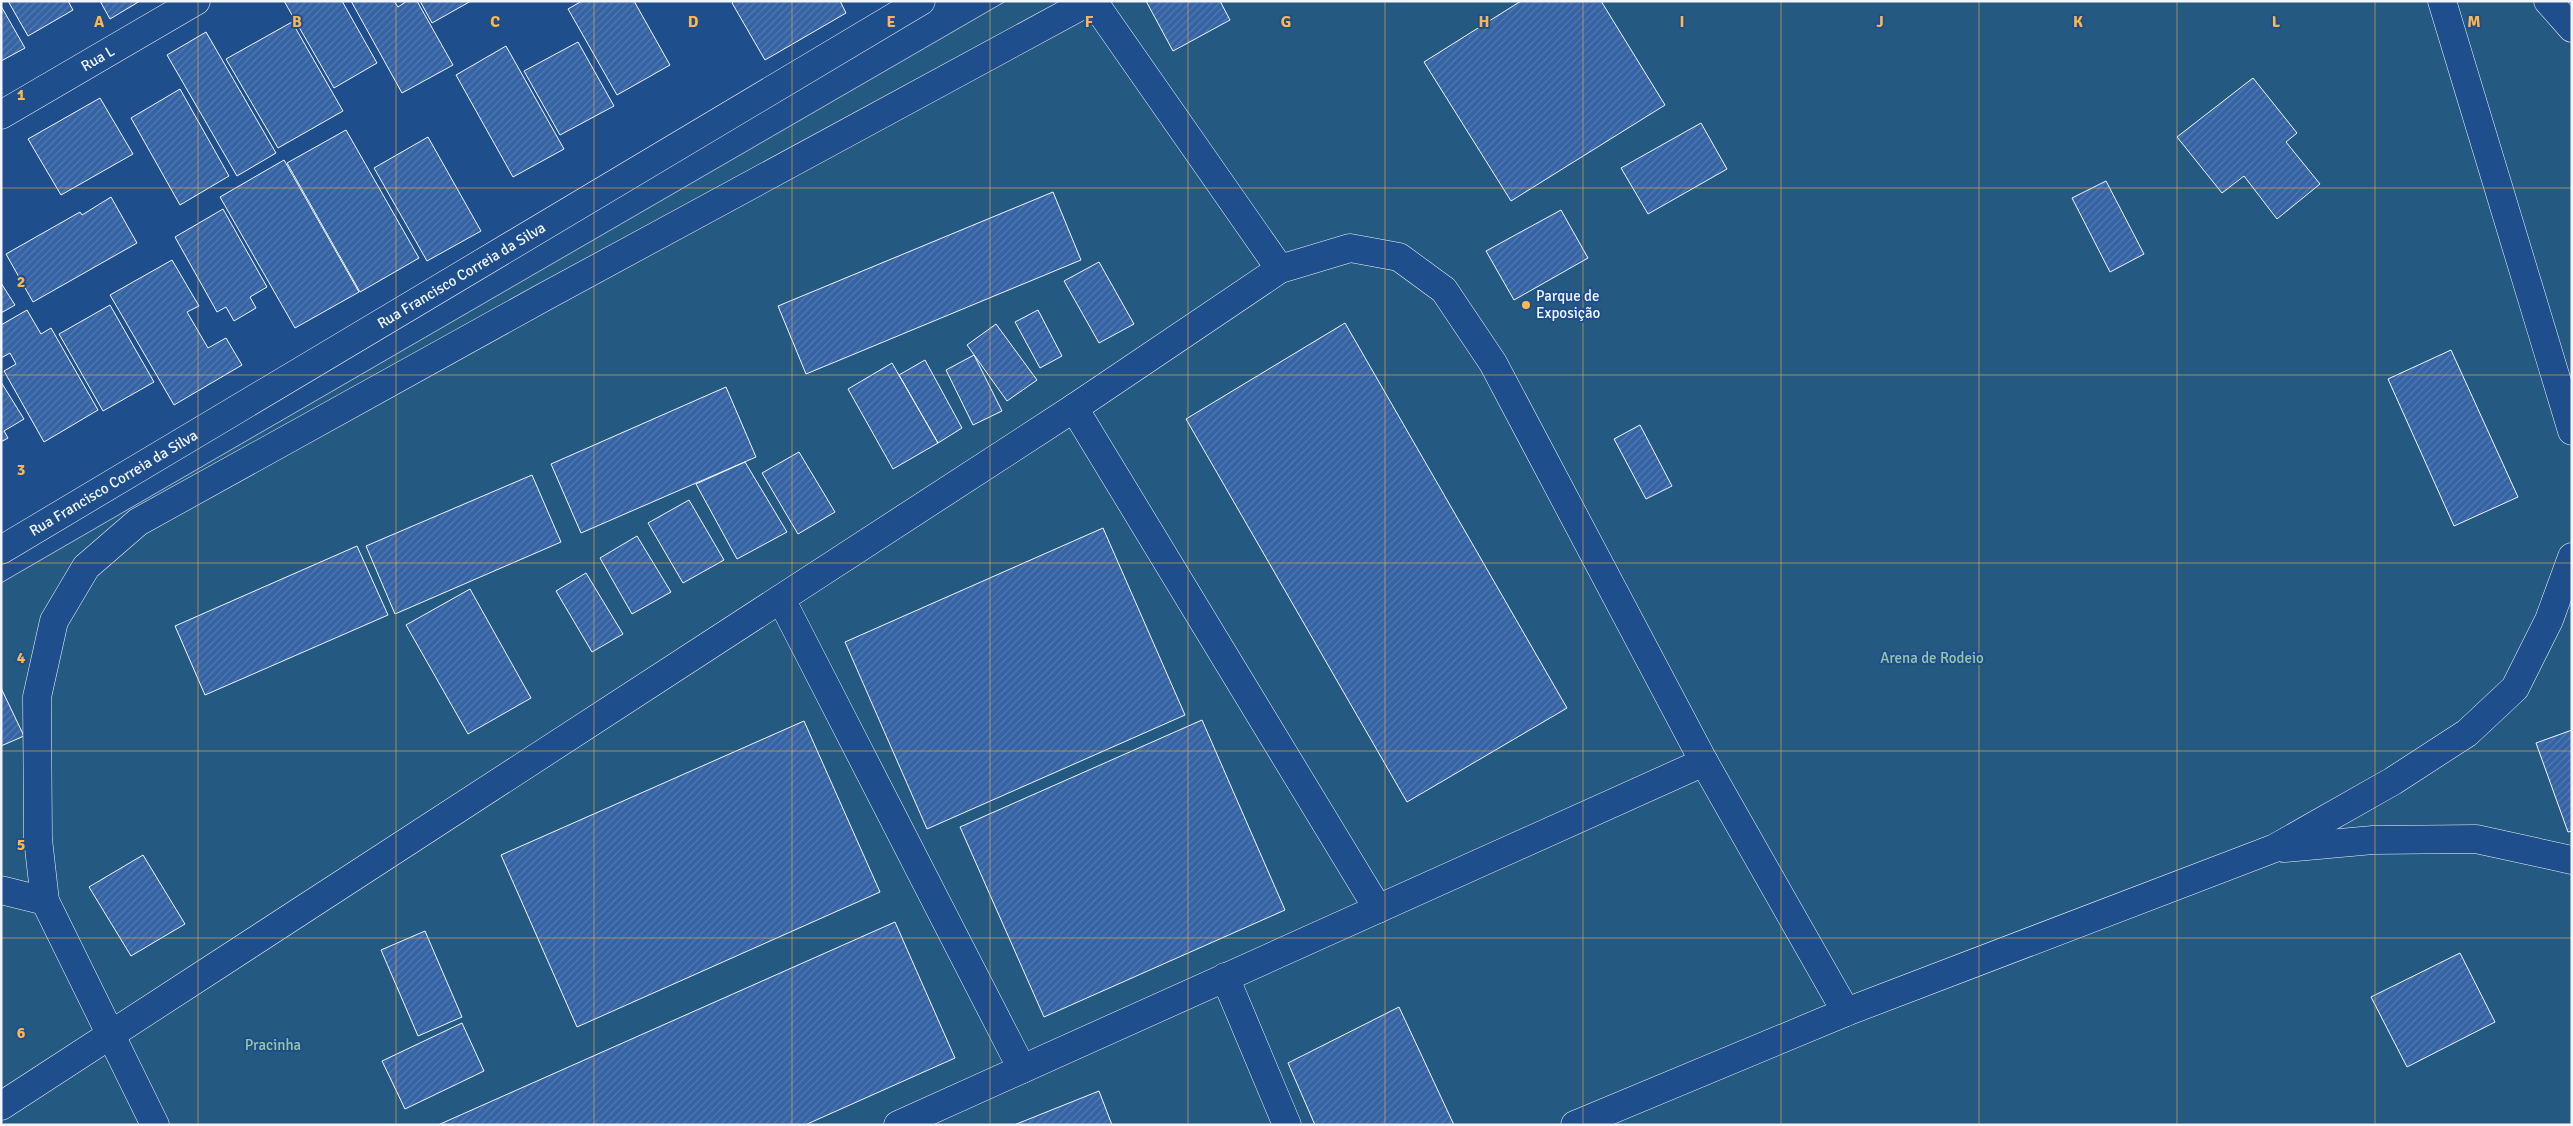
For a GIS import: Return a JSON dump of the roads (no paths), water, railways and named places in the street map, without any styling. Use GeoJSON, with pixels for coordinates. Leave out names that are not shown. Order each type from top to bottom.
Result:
{"type":"FeatureCollection","features":[{"type":"Feature","properties":{"kind":"street","name":"Rua L"},"geometry":{"type":"LineString","coordinates":[[1,115],[196,1]]}},
{"type":"Feature","properties":{"kind":"street","name":"Rua Francisco Correia da Silva"},"geometry":{"type":"LineString","coordinates":[[1,550],[921,1]]}},
{"type":"Feature","properties":{"kind":"street"},"geometry":{"type":"LineString","coordinates":[[155,1125],[45,901],[38,840],[37,697],[54,621],[86,567],[138,522],[536,302],[1092,1],[1280,269]]}},
{"type":"Feature","properties":{"kind":"street"},"geometry":{"type":"LineString","coordinates":[[2442,1],[2572,432]]}},
{"type":"Feature","properties":{"kind":"street"},"geometry":{"type":"LineString","coordinates":[[2548,1],[2572,28]]}},
{"type":"Feature","properties":{"kind":"street"},"geometry":{"type":"LineString","coordinates":[[1,1106],[1074,408],[1280,269],[1350,248],[1399,257],[1444,290],[1493,363],[1704,762],[1846,1012]]}},
{"type":"Feature","properties":{"kind":"street"},"geometry":{"type":"LineString","coordinates":[[1074,408],[1378,909]]}},
{"type":"Feature","properties":{"kind":"street"},"geometry":{"type":"LineString","coordinates":[[1575,1125],[1846,1012],[2275,848],[2393,781],[2467,733],[2514,688],[2549,620],[2572,558]]}},
{"type":"Feature","properties":{"kind":"street"},"geometry":{"type":"LineString","coordinates":[[782,599],[1022,1069]]}},
{"type":"Feature","properties":{"kind":"street"},"geometry":{"type":"LineString","coordinates":[[898,1125],[1704,762]]}},
{"type":"Feature","properties":{"kind":"street"},"geometry":{"type":"LineString","coordinates":[[2275,848],[2374,840],[2476,839],[2572,860]]}},
{"type":"Feature","properties":{"kind":"street"},"geometry":{"type":"LineString","coordinates":[[1,890],[45,901]]}},
{"type":"Feature","properties":{"kind":"street"},"geometry":{"type":"LineString","coordinates":[[1226,978],[1287,1125]]}},
{"type":"Feature","properties":{"kind":"place","name":"Parque de Exposição"},"geometry":{"type":"Point","coordinates":[1526,305]}},
{"type":"Feature","properties":{"kind":"park label","name":"Arena de Rodeio"},"geometry":{"type":"Point","coordinates":[1932,658]}},
{"type":"Feature","properties":{"kind":"park label","name":"Pracinha"},"geometry":{"type":"Point","coordinates":[273,1045]}}]}
